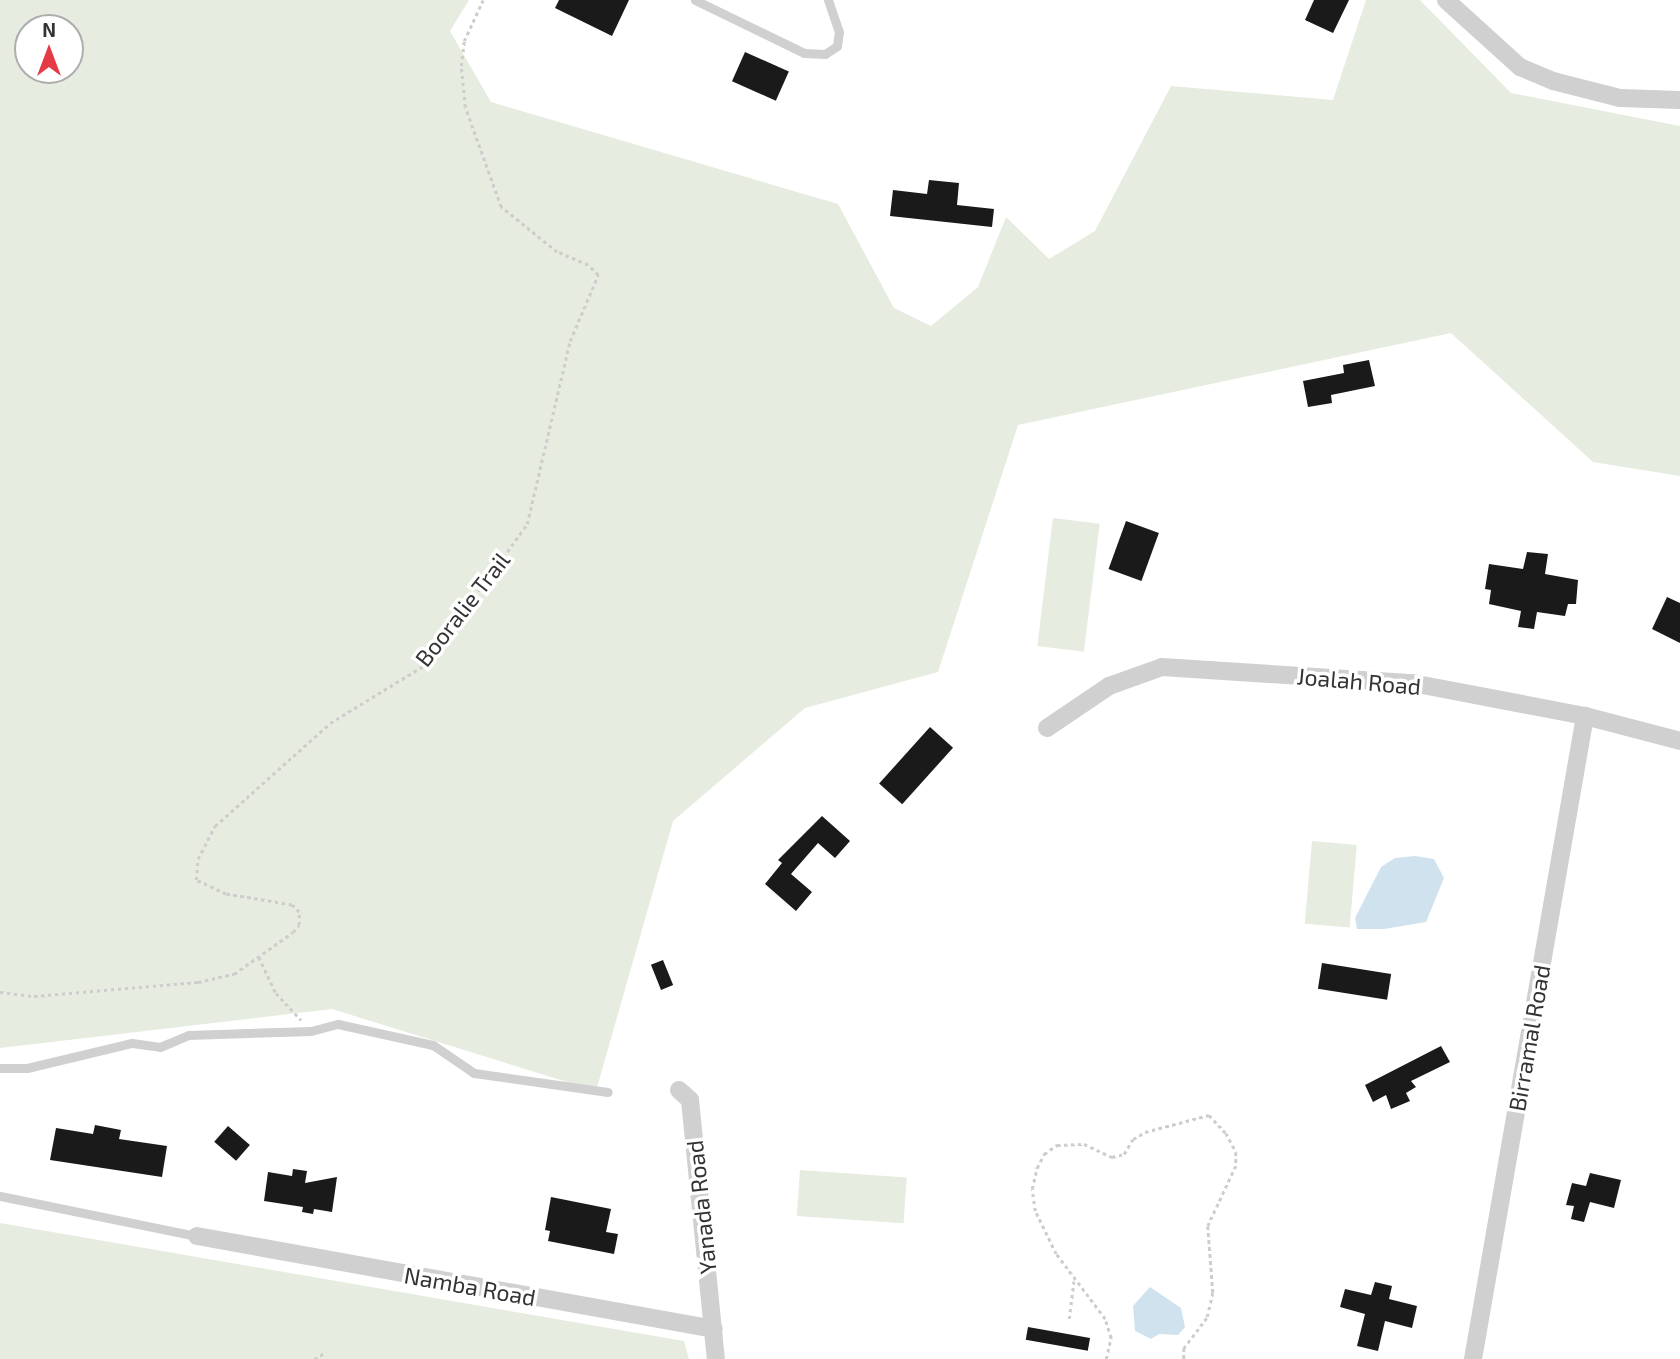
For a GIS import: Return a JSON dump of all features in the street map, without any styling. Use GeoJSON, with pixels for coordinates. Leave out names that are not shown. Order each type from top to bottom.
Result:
{"type":"FeatureCollection","features":[{"type":"Feature","properties":{"kind":"street"},"geometry":{"type":"LineString","coordinates":[[1446,0],[1520,67],[1553,81],[1620,98],[1680,100]]}},
{"type":"Feature","properties":{"kind":"street","name":"Joalah Road"},"geometry":{"type":"LineString","coordinates":[[1047,728],[1109,687],[1162,667],[1412,683],[1585,716],[1680,741]]}},
{"type":"Feature","properties":{"kind":"street","name":"Birramal Road"},"geometry":{"type":"LineString","coordinates":[[1473,1359],[1585,716]]}},
{"type":"Feature","properties":{"kind":"street","name":"Yanada Road"},"geometry":{"type":"LineString","coordinates":[[679,1090],[690,1100],[714,1329]]}},
{"type":"Feature","properties":{"kind":"street","name":"Namba Road"},"geometry":{"type":"LineString","coordinates":[[197,1236],[714,1329]]}},
{"type":"Feature","properties":{"kind":"street"},"geometry":{"type":"LineString","coordinates":[[714,1329],[716,1359]]}},
{"type":"Feature","properties":{"kind":"lane"},"geometry":{"type":"LineString","coordinates":[[695,0],[804,52],[825,54],[837,46],[839,32],[828,0]]}},
{"type":"Feature","properties":{"kind":"lane"},"geometry":{"type":"LineString","coordinates":[[0,1068],[27,1068],[132,1043],[160,1047],[188,1035],[311,1031],[338,1024],[354,1031],[433,1045],[474,1073],[608,1092]]}},
{"type":"Feature","properties":{"kind":"lane"},"geometry":{"type":"LineString","coordinates":[[0,1196],[197,1236]]}},
{"type":"Feature","properties":{"kind":"path","name":"Booralie Trail"},"geometry":{"type":"LineString","coordinates":[[0,992],[34,996],[198,982],[234,974],[299,925],[299,912],[292,905],[215,891],[197,880],[198,859],[215,826],[330,723],[425,665],[527,524],[570,341],[597,280],[595,270],[557,252],[501,207],[465,107],[461,66],[464,41],[483,0]]}},
{"type":"Feature","properties":{"kind":"path"},"geometry":{"type":"LineString","coordinates":[[259,957],[276,993],[311,1031]]}},
{"type":"Feature","properties":{"kind":"path"},"geometry":{"type":"LineString","coordinates":[[1106,1359],[1111,1338],[1105,1320],[1074,1280],[1035,1211],[1033,1178],[1044,1154],[1071,1141],[1112,1157],[1124,1154],[1133,1139],[1145,1132],[1209,1115],[1226,1133],[1236,1152],[1236,1166],[1208,1226],[1213,1293],[1207,1318],[1184,1348],[1184,1359]]}},
{"type":"Feature","properties":{"kind":"path"},"geometry":{"type":"LineString","coordinates":[[1069,1319],[1074,1280]]}},
{"type":"Feature","properties":{"kind":"path"},"geometry":{"type":"LineString","coordinates":[[314,1359],[326,1352]]}},
{"type":"Feature","properties":{"kind":"shaded area"},"geometry":{"type":"Polygon","coordinates":[[[0,0],[469,0],[450,31],[491,102],[838,204],[894,308],[931,326],[978,287],[1006,217],[1049,259],[1095,231],[1171,86],[1333,100],[1366,0],[1420,0],[1511,93],[1680,126],[1680,476],[1593,462],[1451,333],[1018,425],[938,672],[805,708],[673,821],[596,1091],[332,1009],[0,1048],[0,0]]]}},
{"type":"Feature","properties":{"kind":"shaded area"},"geometry":{"type":"Polygon","coordinates":[[[1053,518],[1100,524],[1084,652],[1037,646],[1053,518]]]}},
{"type":"Feature","properties":{"kind":"shaded area"},"geometry":{"type":"Polygon","coordinates":[[[1312,841],[1357,845],[1350,928],[1305,924],[1312,841]]]}},
{"type":"Feature","properties":{"kind":"shaded area"},"geometry":{"type":"Polygon","coordinates":[[[800,1170],[907,1177],[904,1223],[797,1216],[800,1170]]]}},
{"type":"Feature","properties":{"kind":"shaded area"},"geometry":{"type":"Polygon","coordinates":[[[0,1223],[684,1341],[689,1359],[0,1359],[0,1223]]]}},
{"type":"Feature","properties":{"kind":"water"},"geometry":{"type":"Polygon","coordinates":[[[1415,856],[1434,859],[1444,878],[1426,922],[1384,929],[1357,929],[1355,918],[1381,867],[1395,858],[1415,856]]]}},
{"type":"Feature","properties":{"kind":"water"},"geometry":{"type":"Polygon","coordinates":[[[1150,1287],[1181,1308],[1185,1327],[1178,1335],[1159,1334],[1151,1339],[1135,1331],[1133,1306],[1150,1287]]]}},
{"type":"Feature","properties":{"kind":"building"},"geometry":{"type":"Polygon","coordinates":[[[559,0],[629,0],[612,36],[555,8],[559,0]]]}},
{"type":"Feature","properties":{"kind":"building"},"geometry":{"type":"Polygon","coordinates":[[[1314,0],[1349,0],[1333,33],[1305,20],[1314,0]]]}},
{"type":"Feature","properties":{"kind":"building"},"geometry":{"type":"Polygon","coordinates":[[[745,52],[789,72],[776,101],[732,81],[745,52]]]}},
{"type":"Feature","properties":{"kind":"building"},"geometry":{"type":"Polygon","coordinates":[[[929,180],[959,183],[957,205],[994,209],[992,227],[890,216],[893,190],[927,194],[929,180]]]}},
{"type":"Feature","properties":{"kind":"building"},"geometry":{"type":"Polygon","coordinates":[[[1369,360],[1375,386],[1331,395],[1332,403],[1308,407],[1303,381],[1344,373],[1343,365],[1369,360]]]}},
{"type":"Feature","properties":{"kind":"building"},"geometry":{"type":"Polygon","coordinates":[[[1126,521],[1159,533],[1141,581],[1109,569],[1126,521]]]}},
{"type":"Feature","properties":{"kind":"building"},"geometry":{"type":"Polygon","coordinates":[[[1527,552],[1548,554],[1545,574],[1578,580],[1576,604],[1568,604],[1565,616],[1537,612],[1534,629],[1518,627],[1521,611],[1489,604],[1491,590],[1485,589],[1489,564],[1523,569],[1527,552]]]}},
{"type":"Feature","properties":{"kind":"building"},"geometry":{"type":"Polygon","coordinates":[[[1667,597],[1680,603],[1680,643],[1652,629],[1667,597]]]}},
{"type":"Feature","properties":{"kind":"building"},"geometry":{"type":"Polygon","coordinates":[[[930,727],[953,748],[902,804],[879,783],[930,727]]]}},
{"type":"Feature","properties":{"kind":"building"},"geometry":{"type":"Polygon","coordinates":[[[822,816],[850,841],[835,858],[818,843],[791,874],[812,892],[796,911],[765,884],[782,863],[778,860],[822,816]]]}},
{"type":"Feature","properties":{"kind":"building"},"geometry":{"type":"Polygon","coordinates":[[[663,960],[673,985],[661,990],[651,965],[663,960]]]}},
{"type":"Feature","properties":{"kind":"building"},"geometry":{"type":"Polygon","coordinates":[[[1322,963],[1391,974],[1387,1000],[1318,989],[1322,963]]]}},
{"type":"Feature","properties":{"kind":"building"},"geometry":{"type":"Polygon","coordinates":[[[1441,1046],[1450,1062],[1411,1081],[1416,1087],[1406,1093],[1410,1101],[1391,1109],[1386,1095],[1373,1102],[1365,1085],[1441,1046]]]}},
{"type":"Feature","properties":{"kind":"building"},"geometry":{"type":"Polygon","coordinates":[[[95,1125],[121,1130],[119,1139],[167,1146],[162,1177],[50,1160],[56,1128],[93,1134],[95,1125]]]}},
{"type":"Feature","properties":{"kind":"building"},"geometry":{"type":"Polygon","coordinates":[[[228,1126],[250,1145],[236,1161],[214,1142],[228,1126]]]}},
{"type":"Feature","properties":{"kind":"building"},"geometry":{"type":"Polygon","coordinates":[[[293,1169],[307,1171],[305,1183],[337,1177],[332,1212],[314,1209],[313,1214],[302,1212],[303,1207],[264,1201],[268,1172],[292,1176],[293,1169]]]}},
{"type":"Feature","properties":{"kind":"building"},"geometry":{"type":"Polygon","coordinates":[[[1590,1173],[1621,1180],[1614,1208],[1590,1202],[1584,1222],[1571,1219],[1574,1206],[1566,1205],[1572,1183],[1586,1186],[1590,1173]]]}},
{"type":"Feature","properties":{"kind":"building"},"geometry":{"type":"Polygon","coordinates":[[[551,1197],[611,1209],[606,1232],[618,1234],[614,1254],[548,1241],[550,1231],[545,1230],[551,1197]]]}},
{"type":"Feature","properties":{"kind":"building"},"geometry":{"type":"Polygon","coordinates":[[[1375,1282],[1392,1286],[1389,1299],[1417,1306],[1412,1328],[1385,1321],[1378,1351],[1357,1346],[1365,1314],[1340,1307],[1345,1289],[1371,1295],[1375,1282]]]}},
{"type":"Feature","properties":{"kind":"building"},"geometry":{"type":"Polygon","coordinates":[[[1028,1327],[1090,1338],[1088,1351],[1026,1340],[1028,1327]]]}}]}
